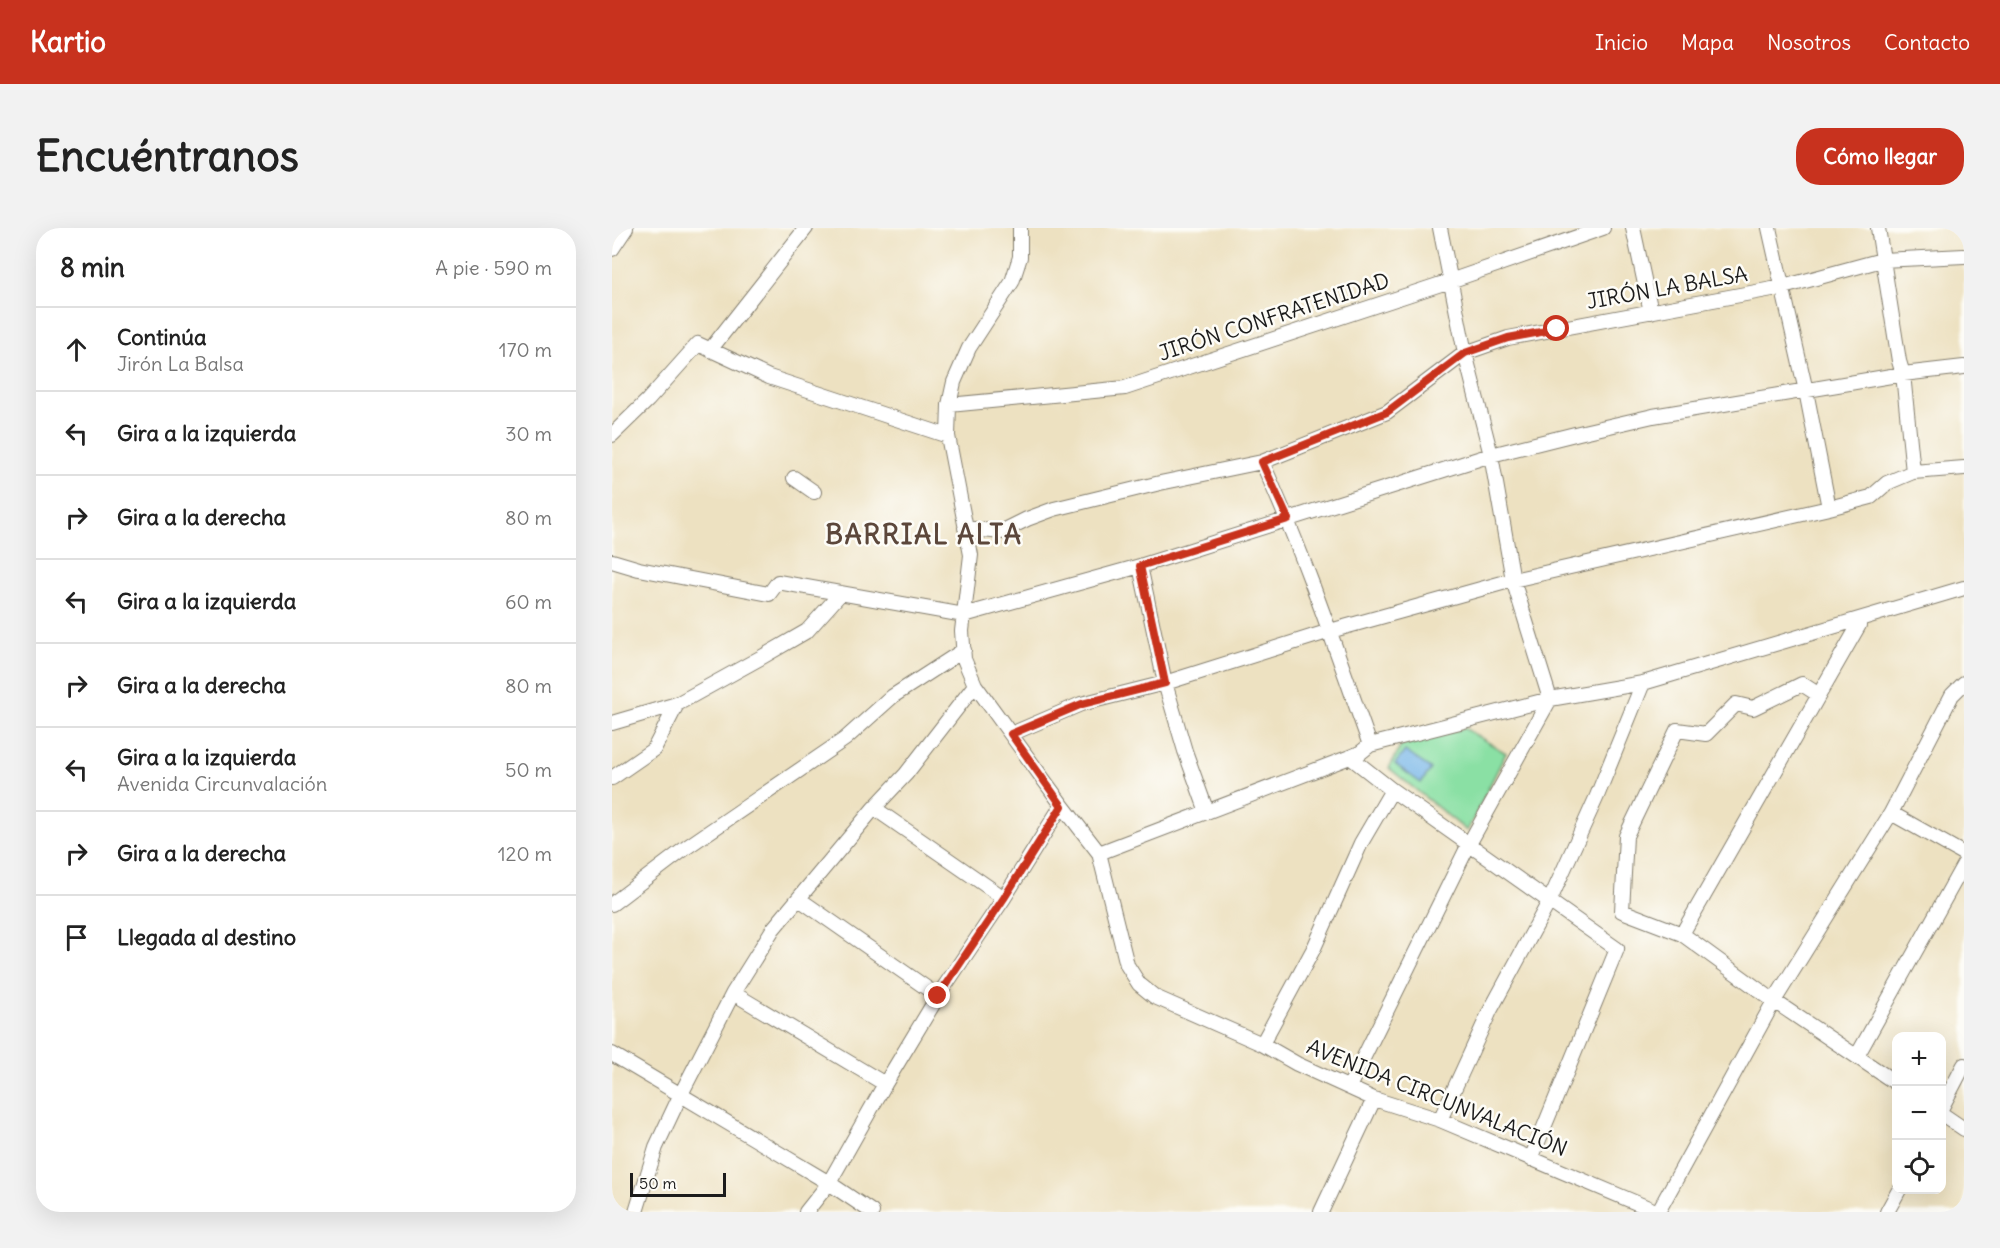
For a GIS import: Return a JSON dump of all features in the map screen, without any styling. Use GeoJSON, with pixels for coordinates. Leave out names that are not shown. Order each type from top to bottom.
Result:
{"type":"FeatureCollection","features":[{"type":"Feature","properties":{"kind":"street"},"geometry":{"type":"LineString","coordinates":[[612,249],[626,228]]}},
{"type":"Feature","properties":{"kind":"street"},"geometry":{"type":"LineString","coordinates":[[710,350],[806,228]]}},
{"type":"Feature","properties":{"kind":"street","name":"AVENIDA CIRCUNVALACIÓN"},"geometry":{"type":"LineString","coordinates":[[1020,228],[1020,257],[1012,282],[969,348],[954,382],[949,405],[948,436],[970,555],[962,631],[964,659],[975,685],[1062,806],[1099,853],[1127,966],[1139,984],[1155,997],[1262,1044],[1297,1064],[1374,1099],[1440,1120],[1658,1212]]}},
{"type":"Feature","properties":{"kind":"street"},"geometry":{"type":"LineString","coordinates":[[1349,1087],[1469,844],[1550,699],[1513,580],[1491,455],[1449,282],[1440,228]]}},
{"type":"Feature","properties":{"kind":"street","name":"JIRÓN CONFRATENIDAD"},"geometry":{"type":"LineString","coordinates":[[949,405],[1125,388],[1449,282],[1603,228]]}},
{"type":"Feature","properties":{"kind":"street"},"geometry":{"type":"LineString","coordinates":[[1633,228],[1651,312]]}},
{"type":"Feature","properties":{"kind":"street"},"geometry":{"type":"LineString","coordinates":[[1769,228],[1806,391],[1829,508]]}},
{"type":"Feature","properties":{"kind":"street"},"geometry":{"type":"LineString","coordinates":[[1878,228],[1903,374],[1913,472]]}},
{"type":"Feature","properties":{"kind":"street","name":"JIRÓN LA BALSA"},"geometry":{"type":"LineString","coordinates":[[966,528],[1000,532],[1054,509],[1262,462],[1387,412],[1465,353],[1508,338],[1783,287],[1882,260],[1964,256]]}},
{"type":"Feature","properties":{"kind":"street"},"geometry":{"type":"LineString","coordinates":[[612,435],[648,400],[698,344],[770,377],[948,436]]}},
{"type":"Feature","properties":{"kind":"street"},"geometry":{"type":"LineString","coordinates":[[612,561],[639,569],[769,594],[778,582],[964,615],[1140,566],[1491,455],[1579,433],[1653,416],[1903,374],[1964,367]]}},
{"type":"Feature","properties":{"kind":"street"},"geometry":{"type":"LineString","coordinates":[[1262,462],[1288,519],[1370,745]]}},
{"type":"Feature","properties":{"kind":"street"},"geometry":{"type":"LineString","coordinates":[[1011,734],[1082,704],[1165,683],[1330,631],[1513,580],[1871,497],[1887,483],[1913,472],[1964,468]]}},
{"type":"Feature","properties":{"kind":"street"},"geometry":{"type":"LineString","coordinates":[[794,478],[814,492]]}},
{"type":"Feature","properties":{"kind":"street"},"geometry":{"type":"LineString","coordinates":[[1140,566],[1165,683],[1185,751],[1207,812]]}},
{"type":"Feature","properties":{"kind":"street"},"geometry":{"type":"LineString","coordinates":[[1099,853],[1350,757],[1370,745],[1550,699],[1643,683],[1964,588]]}},
{"type":"Feature","properties":{"kind":"street"},"geometry":{"type":"LineString","coordinates":[[612,723],[677,704],[807,631],[841,593]]}},
{"type":"Feature","properties":{"kind":"street"},"geometry":{"type":"LineString","coordinates":[[1682,934],[1859,625]]}},
{"type":"Feature","properties":{"kind":"street"},"geometry":{"type":"LineString","coordinates":[[612,904],[687,847],[845,739],[892,696],[964,650]]}},
{"type":"Feature","properties":{"kind":"street"},"geometry":{"type":"LineString","coordinates":[[1440,1120],[1490,1011],[1550,900],[1597,796],[1643,683]]}},
{"type":"Feature","properties":{"kind":"street"},"geometry":{"type":"LineString","coordinates":[[1658,1212],[1774,1001],[1891,813],[1952,695],[1964,683]]}},
{"type":"Feature","properties":{"kind":"street"},"geometry":{"type":"LineString","coordinates":[[1819,695],[1802,684],[1753,708],[1736,704],[1706,734],[1677,730],[1626,836],[1622,911],[1682,934],[1774,1001],[1892,1080]]}},
{"type":"Feature","properties":{"kind":"street"},"geometry":{"type":"LineString","coordinates":[[636,1212],[656,1147],[680,1096],[733,993],[773,929],[874,808],[906,774],[975,685]]}},
{"type":"Feature","properties":{"kind":"street"},"geometry":{"type":"LineString","coordinates":[[612,778],[654,749],[677,704]]}},
{"type":"Feature","properties":{"kind":"street"},"geometry":{"type":"LineString","coordinates":[[1350,757],[1392,790],[1617,949],[1531,1159]]}},
{"type":"Feature","properties":{"kind":"street"},"geometry":{"type":"LineString","coordinates":[[1262,1044],[1314,948],[1361,843],[1392,790]]}},
{"type":"Feature","properties":{"kind":"street"},"geometry":{"type":"LineString","coordinates":[[806,1212],[829,1183],[938,996],[1062,806]]}},
{"type":"Feature","properties":{"kind":"street"},"geometry":{"type":"LineString","coordinates":[[874,808],[1004,898]]}},
{"type":"Feature","properties":{"kind":"street"},"geometry":{"type":"LineString","coordinates":[[1891,813],[1964,854]]}},
{"type":"Feature","properties":{"kind":"street"},"geometry":{"type":"LineString","coordinates":[[1857,1056],[1964,864]]}},
{"type":"Feature","properties":{"kind":"street"},"geometry":{"type":"LineString","coordinates":[[799,898],[938,996]]}},
{"type":"Feature","properties":{"kind":"street"},"geometry":{"type":"LineString","coordinates":[[733,993],[885,1084]]}},
{"type":"Feature","properties":{"kind":"street"},"geometry":{"type":"LineString","coordinates":[[612,1054],[829,1183],[872,1212]]}},
{"type":"Feature","properties":{"kind":"street"},"geometry":{"type":"LineString","coordinates":[[1946,1098],[1964,1065]]}},
{"type":"Feature","properties":{"kind":"street"},"geometry":{"type":"LineString","coordinates":[[1321,1212],[1374,1099]]}},
{"type":"Feature","properties":{"kind":"street"},"geometry":{"type":"LineString","coordinates":[[1946,1117],[1964,1129]]}},
{"type":"Feature","properties":{"kind":"street"},"geometry":{"type":"LineString","coordinates":[[1887,1212],[1897,1194]]}},
{"type":"Feature","properties":{"kind":"green space"},"geometry":{"type":"Polygon","coordinates":[[[1464,728],[1506,753],[1467,831],[1389,768],[1401,746],[1464,728]]]}},
{"type":"Feature","properties":{"kind":"water"},"geometry":{"type":"Polygon","coordinates":[[[1405,751],[1431,769],[1421,783],[1395,764],[1405,751]]]}},
{"type":"Feature","properties":{"kind":"district","name":"BARRIAL ALTA"},"geometry":{"type":"Point","coordinates":[924,535]}},
{"type":"Feature","properties":{"kind":"route"},"geometry":{"type":"LineString","coordinates":[[938,996],[1062,806],[1011,734],[1082,704],[1165,683],[1140,566],[1288,519],[1262,462],[1387,412],[1465,353],[1508,338],[1557,329]]}}]}
